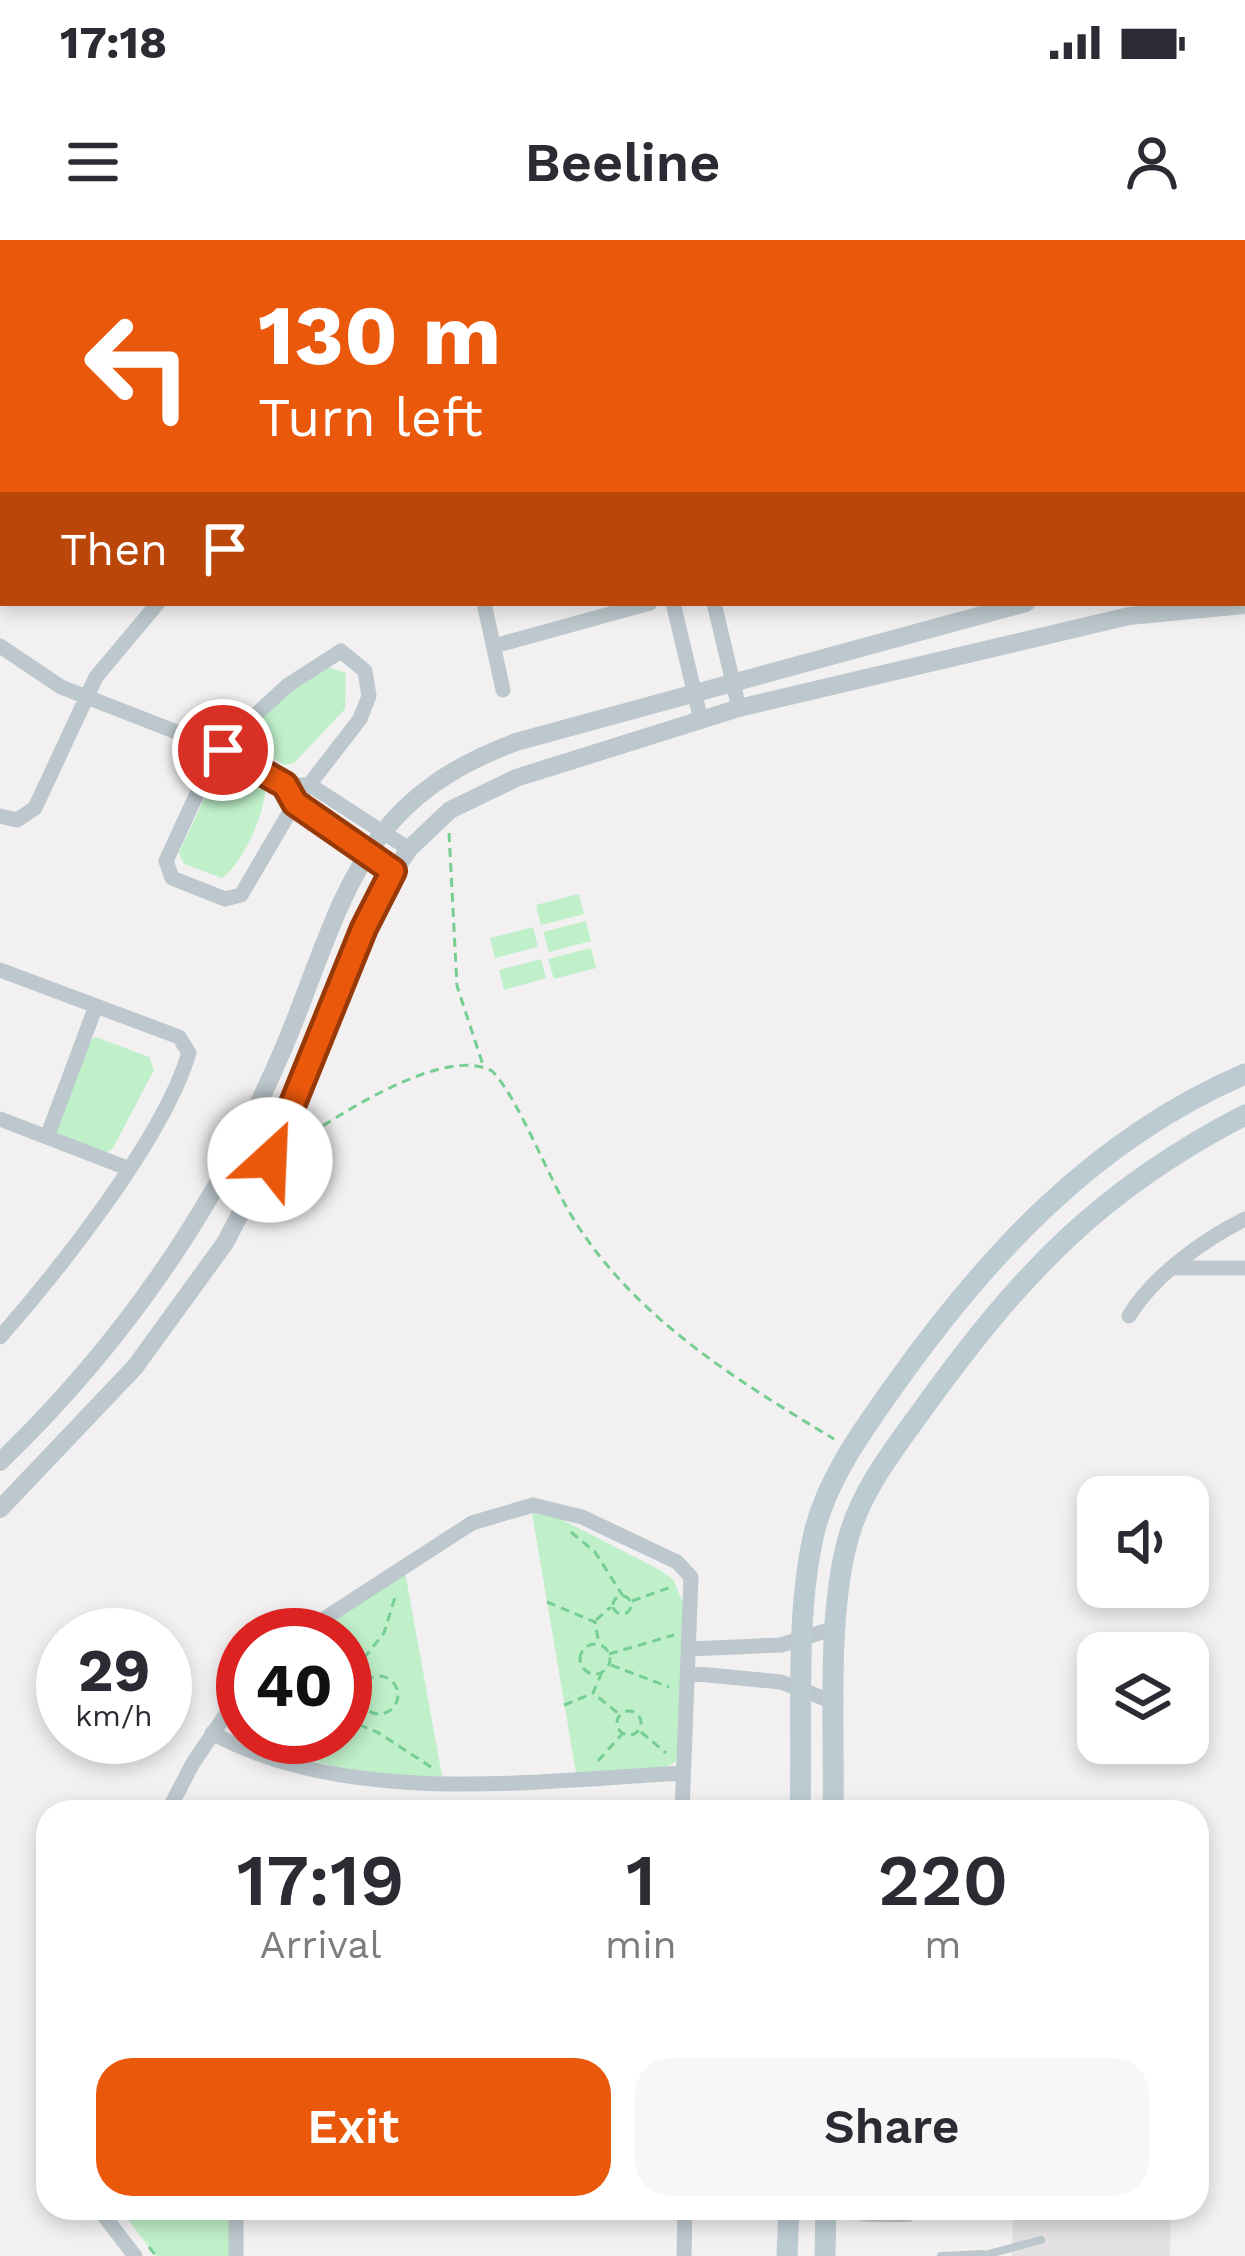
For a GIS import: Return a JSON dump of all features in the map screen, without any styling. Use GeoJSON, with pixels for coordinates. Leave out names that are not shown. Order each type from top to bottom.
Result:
{"type":"FeatureCollection","features":[{"type":"Feature","properties":{"kind":"main road"},"geometry":{"type":"LineString","coordinates":[[800,1800],[815,1529],[850,1449],[950,1310],[1023,1226],[1115,1149],[1245,1074]]}},
{"type":"Feature","properties":{"kind":"main road"},"geometry":{"type":"LineString","coordinates":[[833,1800],[842,1564],[860,1505],[890,1454],[990,1318],[1043,1256],[1097,1209],[1172,1156],[1245,1115]]}},
{"type":"Feature","properties":{"kind":"main road"},"geometry":{"type":"LineString","coordinates":[[788,2256],[789,2220]]}},
{"type":"Feature","properties":{"kind":"main road"},"geometry":{"type":"LineString","coordinates":[[825,2256],[826,2220]]}},
{"type":"Feature","properties":{"kind":"street"},"geometry":{"type":"LineString","coordinates":[[0,816],[17,820],[34,808],[86,695],[156,606]]}},
{"type":"Feature","properties":{"kind":"street"},"geometry":{"type":"LineString","coordinates":[[485,606],[503,690]]}},
{"type":"Feature","properties":{"kind":"street"},"geometry":{"type":"LineString","coordinates":[[494,646],[628,606]]}},
{"type":"Feature","properties":{"kind":"street"},"geometry":{"type":"LineString","coordinates":[[674,606],[701,719]]}},
{"type":"Feature","properties":{"kind":"street"},"geometry":{"type":"LineString","coordinates":[[715,606],[739,708]]}},
{"type":"Feature","properties":{"kind":"street"},"geometry":{"type":"LineString","coordinates":[[0,1462],[121,1328],[219,1180],[272,1074],[331,920],[367,853],[430,785],[492,751],[1015,606]]}},
{"type":"Feature","properties":{"kind":"street"},"geometry":{"type":"LineString","coordinates":[[0,1509],[135,1367],[196,1285],[270,1160],[364,928],[393,871],[450,810],[516,778],[739,708],[1114,619],[1236,606]]}},
{"type":"Feature","properties":{"kind":"street"},"geometry":{"type":"LineString","coordinates":[[0,646],[38,675],[223,750],[285,785],[295,803],[393,871]]}},
{"type":"Feature","properties":{"kind":"street"},"geometry":{"type":"LineString","coordinates":[[346,652],[365,671],[369,696],[360,719],[310,784],[237,898],[225,899],[172,878],[166,861],[223,750],[288,685],[328,655],[346,652]]}},
{"type":"Feature","properties":{"kind":"street"},"geometry":{"type":"LineString","coordinates":[[285,785],[310,784],[409,849]]}},
{"type":"Feature","properties":{"kind":"street"},"geometry":{"type":"LineString","coordinates":[[0,970],[179,1037],[188,1047],[187,1060],[127,1168],[59,1268],[0,1337]]}},
{"type":"Feature","properties":{"kind":"street"},"geometry":{"type":"LineString","coordinates":[[47,1137],[96,1006]]}},
{"type":"Feature","properties":{"kind":"street"},"geometry":{"type":"LineString","coordinates":[[272,1074],[304,1085]]}},
{"type":"Feature","properties":{"kind":"street"},"geometry":{"type":"LineString","coordinates":[[0,1119],[127,1168]]}},
{"type":"Feature","properties":{"kind":"street"},"geometry":{"type":"LineString","coordinates":[[1129,1316],[1141,1295],[1173,1268],[1245,1219]]}},
{"type":"Feature","properties":{"kind":"street"},"geometry":{"type":"LineString","coordinates":[[1173,1268],[1245,1268]]}},
{"type":"Feature","properties":{"kind":"street"},"geometry":{"type":"LineString","coordinates":[[340,1608],[434,1546],[511,1508],[552,1508],[582,1517],[692,1585],[685,1648],[681,1800]]}},
{"type":"Feature","properties":{"kind":"street"},"geometry":{"type":"LineString","coordinates":[[685,1648],[756,1648],[838,1627]]}},
{"type":"Feature","properties":{"kind":"street"},"geometry":{"type":"LineString","coordinates":[[756,1648],[758,1678]]}},
{"type":"Feature","properties":{"kind":"street"},"geometry":{"type":"LineString","coordinates":[[688,1673],[758,1678],[836,1703]]}},
{"type":"Feature","properties":{"kind":"street"},"geometry":{"type":"LineString","coordinates":[[174,1800],[216,1727]]}},
{"type":"Feature","properties":{"kind":"street"},"geometry":{"type":"LineString","coordinates":[[212,1733],[285,1763],[370,1780],[680,1767]]}},
{"type":"Feature","properties":{"kind":"street"},"geometry":{"type":"LineString","coordinates":[[107,2220],[135,2256]]}},
{"type":"Feature","properties":{"kind":"street"},"geometry":{"type":"LineString","coordinates":[[236,2220],[236,2256]]}},
{"type":"Feature","properties":{"kind":"street"},"geometry":{"type":"LineString","coordinates":[[684,2256],[685,2220]]}},
{"type":"Feature","properties":{"kind":"lane"},"geometry":{"type":"LineString","coordinates":[[941,2256],[982,2255],[1041,2240]]}},
{"type":"Feature","properties":{"kind":"path"},"geometry":{"type":"LineString","coordinates":[[450,810],[457,986],[483,1066]]}},
{"type":"Feature","properties":{"kind":"path"},"geometry":{"type":"LineString","coordinates":[[270,1160],[398,1086],[450,1066],[483,1066],[500,1078],[574,1220],[623,1282],[725,1371],[850,1449]]}},
{"type":"Feature","properties":{"kind":"path"},"geometry":{"type":"LineString","coordinates":[[591,1535],[573,1529],[631,1601]]}},
{"type":"Feature","properties":{"kind":"path"},"geometry":{"type":"LineString","coordinates":[[631,1601],[676,1586],[680,1575]]}},
{"type":"Feature","properties":{"kind":"path"},"geometry":{"type":"LineString","coordinates":[[372,1649],[385,1633],[397,1600],[395,1586]]}},
{"type":"Feature","properties":{"kind":"path"},"geometry":{"type":"LineString","coordinates":[[595,1622],[623,1596]]}},
{"type":"Feature","properties":{"kind":"path"},"geometry":{"type":"LineString","coordinates":[[613,1606],[626,1614],[631,1601]]}},
{"type":"Feature","properties":{"kind":"path"},"geometry":{"type":"LineString","coordinates":[[547,1602],[595,1622]]}},
{"type":"Feature","properties":{"kind":"path"},"geometry":{"type":"LineString","coordinates":[[564,1705],[593,1693],[609,1664],[595,1622]]}},
{"type":"Feature","properties":{"kind":"path"},"geometry":{"type":"LineString","coordinates":[[609,1654],[682,1633],[685,1648]]}},
{"type":"Feature","properties":{"kind":"path"},"geometry":{"type":"LineString","coordinates":[[599,1644],[586,1646],[579,1659],[587,1672],[602,1672]]}},
{"type":"Feature","properties":{"kind":"path"},"geometry":{"type":"LineString","coordinates":[[609,1664],[682,1692]]}},
{"type":"Feature","properties":{"kind":"path"},"geometry":{"type":"LineString","coordinates":[[371,1677],[389,1679],[397,1689],[397,1701],[384,1713],[363,1704],[360,1692],[371,1677]]}},
{"type":"Feature","properties":{"kind":"path"},"geometry":{"type":"LineString","coordinates":[[593,1693],[620,1715],[623,1733]]}},
{"type":"Feature","properties":{"kind":"path"},"geometry":{"type":"LineString","coordinates":[[620,1715],[631,1711],[638,1715],[638,1730],[680,1767]]}},
{"type":"Feature","properties":{"kind":"path"},"geometry":{"type":"LineString","coordinates":[[372,1730],[442,1776]]}},
{"type":"Feature","properties":{"kind":"path"},"geometry":{"type":"LineString","coordinates":[[592,1766],[623,1733],[638,1730]]}},
{"type":"Feature","properties":{"kind":"shaded area"},"geometry":{"type":"Polygon","coordinates":[[[1013,2220],[1171,2220],[1170,2256],[1012,2256],[1013,2220]]]}},
{"type":"Feature","properties":{"kind":"green space"},"geometry":{"type":"Polygon","coordinates":[[[325,666],[346,673],[345,709],[294,763],[284,765],[250,741],[249,727],[284,694],[325,666]]]}},
{"type":"Feature","properties":{"kind":"green space"},"geometry":{"type":"Polygon","coordinates":[[[232,765],[265,786],[245,849],[222,878],[184,864],[179,853],[218,769],[232,765]]]}},
{"type":"Feature","properties":{"kind":"green space"},"geometry":{"type":"Polygon","coordinates":[[[579,894],[584,914],[541,925],[536,905],[579,894]]]}},
{"type":"Feature","properties":{"kind":"green space"},"geometry":{"type":"Polygon","coordinates":[[[586,921],[591,941],[549,952],[543,932],[586,921]]]}},
{"type":"Feature","properties":{"kind":"green space"},"geometry":{"type":"Polygon","coordinates":[[[533,927],[538,947],[495,958],[490,938],[533,927]]]}},
{"type":"Feature","properties":{"kind":"green space"},"geometry":{"type":"Polygon","coordinates":[[[591,948],[596,968],[554,979],[548,959],[591,948]]]}},
{"type":"Feature","properties":{"kind":"green space"},"geometry":{"type":"Polygon","coordinates":[[[541,959],[546,978],[504,990],[499,970],[541,959]]]}},
{"type":"Feature","properties":{"kind":"green space"},"geometry":{"type":"Polygon","coordinates":[[[96,1037],[149,1057],[154,1070],[113,1148],[103,1155],[59,1139],[54,1128],[84,1044],[96,1037]]]}},
{"type":"Feature","properties":{"kind":"green space"},"geometry":{"type":"Polygon","coordinates":[[[532,1513],[559,1518],[673,1579],[683,1603],[677,1761],[662,1769],[576,1773],[532,1513]]]}},
{"type":"Feature","properties":{"kind":"green space"},"geometry":{"type":"Polygon","coordinates":[[[405,1572],[442,1776],[384,1781],[325,1764],[372,1764],[372,1608],[347,1608],[405,1572]]]}},
{"type":"Feature","properties":{"kind":"green space"},"geometry":{"type":"Polygon","coordinates":[[[128,2220],[236,2220],[232,2256],[156,2256],[128,2220]]]}},
{"type":"Feature","properties":{"kind":"route"},"geometry":{"type":"LineString","coordinates":[[223,750],[285,785],[295,803],[393,871],[364,928],[270,1160]]}}]}
